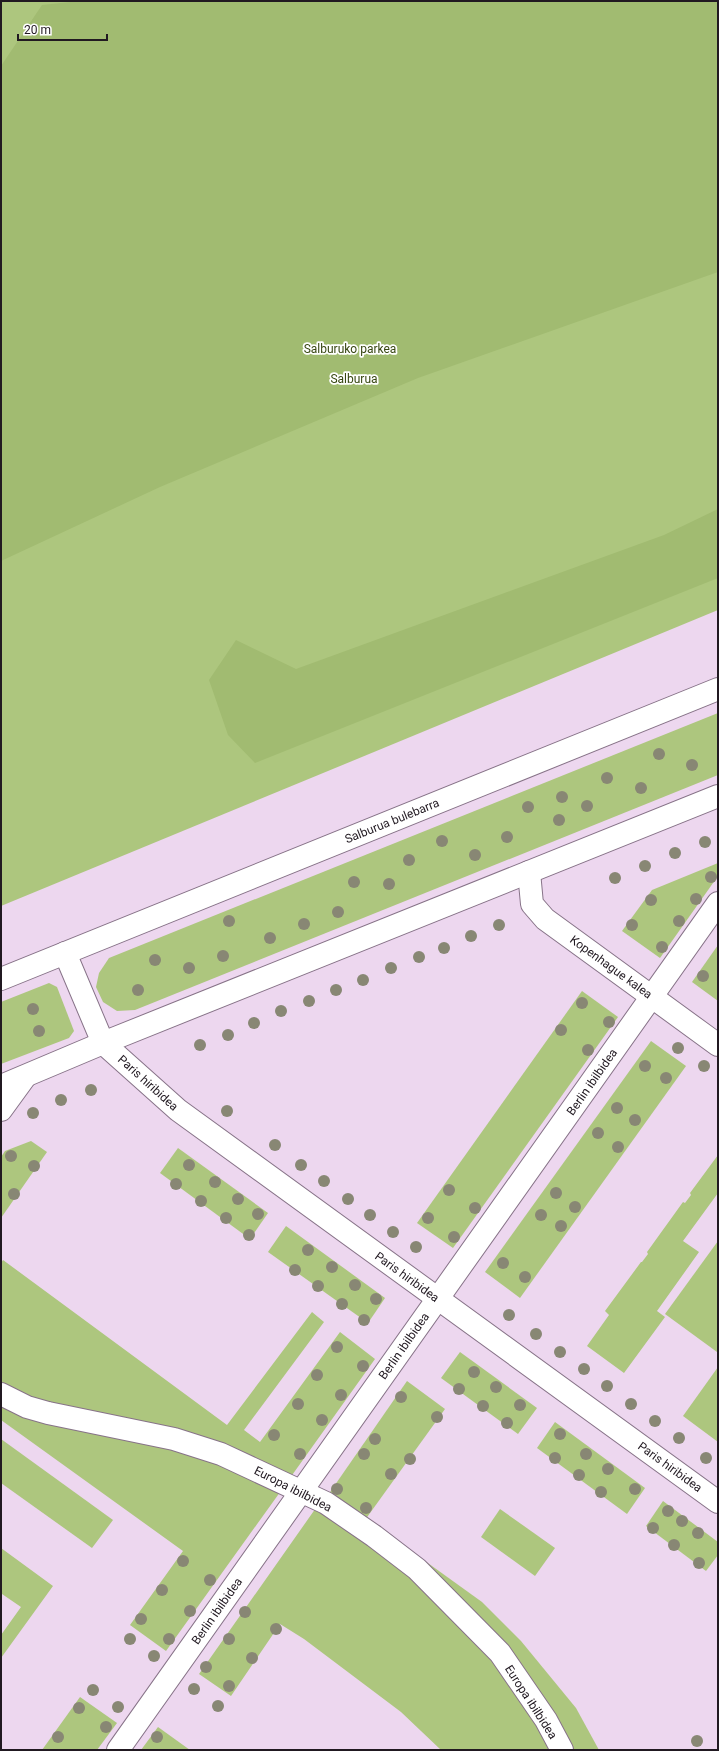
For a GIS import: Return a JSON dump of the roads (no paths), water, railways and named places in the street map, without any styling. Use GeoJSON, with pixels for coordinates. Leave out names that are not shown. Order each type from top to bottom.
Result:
{"type":"FeatureCollection","features":[{"type":"Feature","properties":{"kind":"street","name":"Salburua bulebarra"},"geometry":{"type":"LineString","coordinates":[[1,979],[718,689]]}},
{"type":"Feature","properties":{"kind":"street"},"geometry":{"type":"LineString","coordinates":[[1,1086],[103,1043],[718,796]]}},
{"type":"Feature","properties":{"kind":"street","name":"Kopenhague kalea"},"geometry":{"type":"LineString","coordinates":[[529,872],[532,904],[545,919],[718,1045]]}},
{"type":"Feature","properties":{"kind":"street","name":"Berlin ibilbidea"},"geometry":{"type":"LineString","coordinates":[[118,1750],[718,903]]}},
{"type":"Feature","properties":{"kind":"street"},"geometry":{"type":"LineString","coordinates":[[66,952],[103,1043]]}},
{"type":"Feature","properties":{"kind":"street","name":"Paris hiribidea"},"geometry":{"type":"LineString","coordinates":[[103,1043],[178,1110],[718,1502]]}},
{"type":"Feature","properties":{"kind":"street"},"geometry":{"type":"LineString","coordinates":[[1,1110],[25,1077]]}},
{"type":"Feature","properties":{"kind":"street","name":"Europa ibilbidea"},"geometry":{"type":"LineString","coordinates":[[1,1394],[27,1407],[48,1414],[166,1437],[220,1454],[326,1503],[374,1536],[417,1569],[500,1653],[546,1720],[562,1750]]}},
{"type":"Feature","properties":{"kind":"park label","name":"Salburuko parkea"},"geometry":{"type":"Point","coordinates":[350,349]}},
{"type":"Feature","properties":{"kind":"park label","name":"Salburua"},"geometry":{"type":"Point","coordinates":[354,379]}}]}
